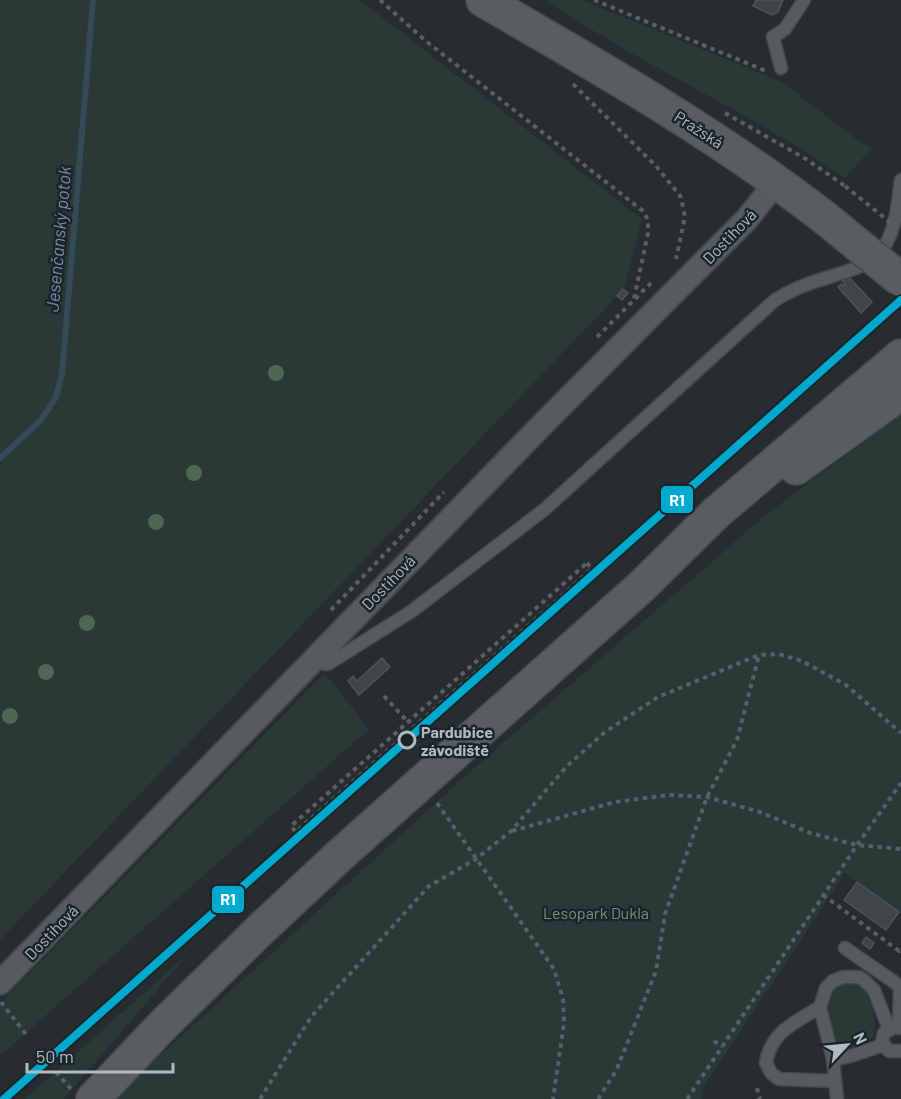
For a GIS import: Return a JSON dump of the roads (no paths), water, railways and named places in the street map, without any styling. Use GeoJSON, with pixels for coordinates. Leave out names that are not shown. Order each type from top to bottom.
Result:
{"type":"FeatureCollection","features":[{"type":"Feature","properties":{"kind":"main road","name":"Pražská"},"geometry":{"type":"LineString","coordinates":[[487,1],[699,128],[825,218],[901,280]]}},
{"type":"Feature","properties":{"kind":"main road"},"geometry":{"type":"LineString","coordinates":[[83,1094],[164,1024],[269,921],[642,586],[716,513],[901,356]]}},
{"type":"Feature","properties":{"kind":"main road"},"geometry":{"type":"LineString","coordinates":[[642,586],[760,494],[901,393]]}},
{"type":"Feature","properties":{"kind":"street","name":"Dostihová"},"geometry":{"type":"LineString","coordinates":[[0,983],[453,516],[747,219],[777,182]]}},
{"type":"Feature","properties":{"kind":"lane"},"geometry":{"type":"LineString","coordinates":[[781,68],[773,37],[785,29],[804,0]]}},
{"type":"Feature","properties":{"kind":"lane"},"geometry":{"type":"LineString","coordinates":[[325,664],[412,611],[545,509],[775,300],[799,287],[870,262],[884,247],[889,237],[901,180]]}},
{"type":"Feature","properties":{"kind":"lane"},"geometry":{"type":"LineString","coordinates":[[846,948],[897,984],[900,989],[896,1028]]}},
{"type":"Feature","properties":{"kind":"lane"},"geometry":{"type":"LineString","coordinates":[[837,1099],[833,1060],[820,1007],[826,988],[833,981],[843,977],[859,977],[874,990],[896,1028]]}},
{"type":"Feature","properties":{"kind":"lane"},"geometry":{"type":"LineString","coordinates":[[820,1007],[784,1030],[773,1041],[766,1063],[771,1073],[779,1079],[835,1081]]}},
{"type":"Feature","properties":{"kind":"lane"},"geometry":{"type":"LineString","coordinates":[[896,1028],[882,1037],[883,1045],[889,1051],[901,1051]]}},
{"type":"Feature","properties":{"kind":"lane"},"geometry":{"type":"LineString","coordinates":[[833,1060],[854,1056],[883,1045]]}},
{"type":"Feature","properties":{"kind":"waterway","name":"Jesenčanský potok"},"geometry":{"type":"LineString","coordinates":[[0,458],[41,420],[56,397],[62,374],[93,0]]}},
{"type":"Feature","properties":{"kind":"place","name":"Pardubice závodiště"},"geometry":{"type":"Point","coordinates":[407,740]}},
{"type":"Feature","properties":{"kind":"park label","name":"Lesopark Dukla"},"geometry":{"type":"Point","coordinates":[596,912]}}]}
